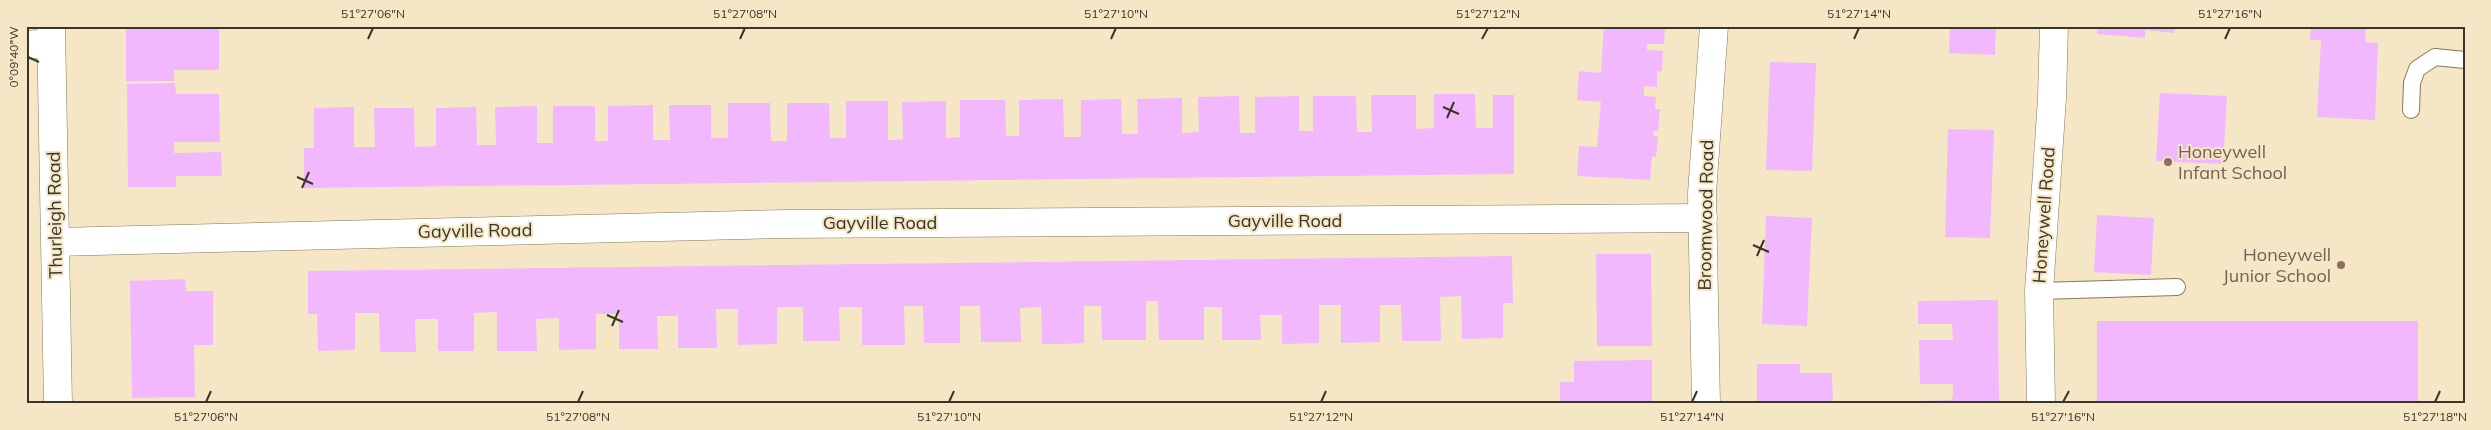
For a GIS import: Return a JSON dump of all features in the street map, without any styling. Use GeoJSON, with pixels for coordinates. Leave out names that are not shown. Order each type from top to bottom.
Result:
{"type":"FeatureCollection","features":[{"type":"Feature","properties":{"kind":"street","name":"Broomwood Road"},"geometry":{"type":"LineString","coordinates":[[1706,404],[1702,193],[1714,26]]}},
{"type":"Feature","properties":{"kind":"street","name":"Honeywell Road"},"geometry":{"type":"LineString","coordinates":[[2041,404],[2039,291],[2052,98],[2054,26]]}},
{"type":"Feature","properties":{"kind":"street","name":"Thurleigh Road"},"geometry":{"type":"LineString","coordinates":[[43,38],[56,242],[58,404]]}},
{"type":"Feature","properties":{"kind":"street","name":"Gayville Road"},"geometry":{"type":"LineString","coordinates":[[56,242],[786,224],[1703,218]]}},
{"type":"Feature","properties":{"kind":"lane"},"geometry":{"type":"LineString","coordinates":[[2411,110],[2412,83],[2417,69],[2434,56],[2465,60]]}},
{"type":"Feature","properties":{"kind":"lane"},"geometry":{"type":"LineString","coordinates":[[2039,291],[2177,288]]}},
{"type":"Feature","properties":{"kind":"building"},"geometry":{"type":"Polygon","coordinates":[[[126,26],[219,26],[219,70],[174,70],[174,81],[126,81],[126,26]]]}},
{"type":"Feature","properties":{"kind":"building"},"geometry":{"type":"Polygon","coordinates":[[[1604,26],[1665,26],[1664,44],[1647,44],[1647,50],[1663,51],[1662,72],[1657,71],[1657,87],[1644,86],[1644,96],[1656,97],[1655,109],[1660,109],[1658,131],[1653,131],[1653,136],[1658,136],[1656,157],[1652,156],[1650,180],[1577,176],[1579,146],[1597,147],[1601,102],[1577,100],[1579,71],[1601,73],[1604,26]]]}},
{"type":"Feature","properties":{"kind":"building"},"geometry":{"type":"Polygon","coordinates":[[[1950,26],[1996,26],[1995,55],[1949,53],[1950,26]]]}},
{"type":"Feature","properties":{"kind":"building"},"geometry":{"type":"Polygon","coordinates":[[[2098,26],[2175,26],[2174,33],[2145,30],[2145,38],[2097,34],[2098,26]]]}},
{"type":"Feature","properties":{"kind":"building"},"geometry":{"type":"Polygon","coordinates":[[[2311,26],[2366,26],[2365,42],[2378,43],[2375,120],[2317,117],[2321,40],[2310,40],[2311,26]]]}},
{"type":"Feature","properties":{"kind":"building"},"geometry":{"type":"Polygon","coordinates":[[[1770,62],[1816,63],[1812,171],[1766,170],[1770,62]]]}},
{"type":"Feature","properties":{"kind":"building"},"geometry":{"type":"Polygon","coordinates":[[[175,83],[176,94],[219,94],[220,142],[174,142],[174,153],[221,152],[222,176],[176,176],[176,187],[128,187],[127,84],[175,83]]]}},
{"type":"Feature","properties":{"kind":"building"},"geometry":{"type":"Polygon","coordinates":[[[2160,93],[2227,96],[2223,164],[2156,161],[2160,93]]]}},
{"type":"Feature","properties":{"kind":"building"},"geometry":{"type":"Polygon","coordinates":[[[1434,94],[1475,94],[1476,128],[1493,128],[1493,95],[1514,95],[1514,174],[304,188],[304,148],[314,148],[314,108],[354,107],[354,147],[375,147],[374,108],[414,108],[415,147],[436,146],[436,108],[476,107],[477,145],[496,145],[495,107],[537,106],[537,143],[553,143],[553,106],[595,106],[595,141],[608,141],[608,106],[653,105],[653,140],[670,140],[669,105],[711,105],[711,138],[728,138],[728,103],[770,103],[771,141],[787,141],[787,103],[829,103],[830,138],[846,138],[846,101],[888,101],[888,140],[896,140],[903,139],[902,102],[946,101],[946,138],[960,137],[960,100],[1005,100],[1006,136],[1019,136],[1019,100],[1063,99],[1064,137],[1081,137],[1081,100],[1121,99],[1122,134],[1138,134],[1137,99],[1182,98],[1182,133],[1199,132],[1198,97],[1239,96],[1240,133],[1255,133],[1255,97],[1299,96],[1299,131],[1313,131],[1313,96],[1356,96],[1357,132],[1372,132],[1371,95],[1416,95],[1416,129],[1434,128],[1434,94]]]}},
{"type":"Feature","properties":{"kind":"building"},"geometry":{"type":"Polygon","coordinates":[[[1948,129],[1994,130],[1990,238],[1945,237],[1948,129]]]}},
{"type":"Feature","properties":{"kind":"building"},"geometry":{"type":"Polygon","coordinates":[[[2097,215],[2154,218],[2151,275],[2094,272],[2097,215]]]}},
{"type":"Feature","properties":{"kind":"building"},"geometry":{"type":"Polygon","coordinates":[[[1766,216],[1812,218],[1807,326],[1762,324],[1766,216]]]}},
{"type":"Feature","properties":{"kind":"building"},"geometry":{"type":"Polygon","coordinates":[[[1596,254],[1651,254],[1652,346],[1597,346],[1596,254]]]}},
{"type":"Feature","properties":{"kind":"building"},"geometry":{"type":"Polygon","coordinates":[[[1512,256],[1513,303],[1503,303],[1503,338],[1462,339],[1461,296],[1440,297],[1441,341],[1402,341],[1401,305],[1380,305],[1380,342],[1341,343],[1341,305],[1319,305],[1319,343],[1282,344],[1282,315],[1260,315],[1261,340],[1222,340],[1222,307],[1204,307],[1204,340],[1159,340],[1158,301],[1146,301],[1146,340],[1102,340],[1101,306],[1084,306],[1084,343],[1042,344],[1041,307],[1020,308],[1021,342],[981,342],[980,306],[960,306],[960,343],[924,343],[923,306],[904,306],[905,345],[862,345],[862,307],[839,307],[840,341],[803,341],[803,307],[777,307],[777,344],[738,345],[738,309],[716,309],[717,348],[678,348],[678,316],[657,316],[658,349],[619,349],[619,314],[596,314],[596,349],[559,350],[559,318],[536,319],[537,351],[497,351],[497,312],[474,313],[474,351],[438,351],[438,319],[415,319],[416,352],[380,352],[379,313],[355,313],[355,350],[318,351],[317,314],[308,314],[308,271],[1512,256]]]}},
{"type":"Feature","properties":{"kind":"building"},"geometry":{"type":"Polygon","coordinates":[[[185,279],[186,291],[213,291],[213,345],[194,345],[195,397],[132,398],[130,281],[185,279]]]}},
{"type":"Feature","properties":{"kind":"building"},"geometry":{"type":"Polygon","coordinates":[[[1998,300],[1999,404],[1919,404],[1919,401],[1952,400],[1953,384],[1920,384],[1919,340],[1953,340],[1952,324],[1918,324],[1918,301],[1998,300]]]}},
{"type":"Feature","properties":{"kind":"building"},"geometry":{"type":"Polygon","coordinates":[[[2097,321],[2418,321],[2418,404],[2097,404],[2097,321]]]}},
{"type":"Feature","properties":{"kind":"building"},"geometry":{"type":"Polygon","coordinates":[[[1652,360],[1652,404],[1560,404],[1560,382],[1574,382],[1574,361],[1652,360]]]}},
{"type":"Feature","properties":{"kind":"building"},"geometry":{"type":"Polygon","coordinates":[[[1757,364],[1800,364],[1800,373],[1832,373],[1833,404],[1757,404],[1757,364]]]}},
{"type":"Feature","properties":{"kind":"place","name":"Honeywell Infant School"},"geometry":{"type":"Point","coordinates":[2168,162]}},
{"type":"Feature","properties":{"kind":"place","name":"Honeywell Junior School"},"geometry":{"type":"Point","coordinates":[2341,265]}}]}
